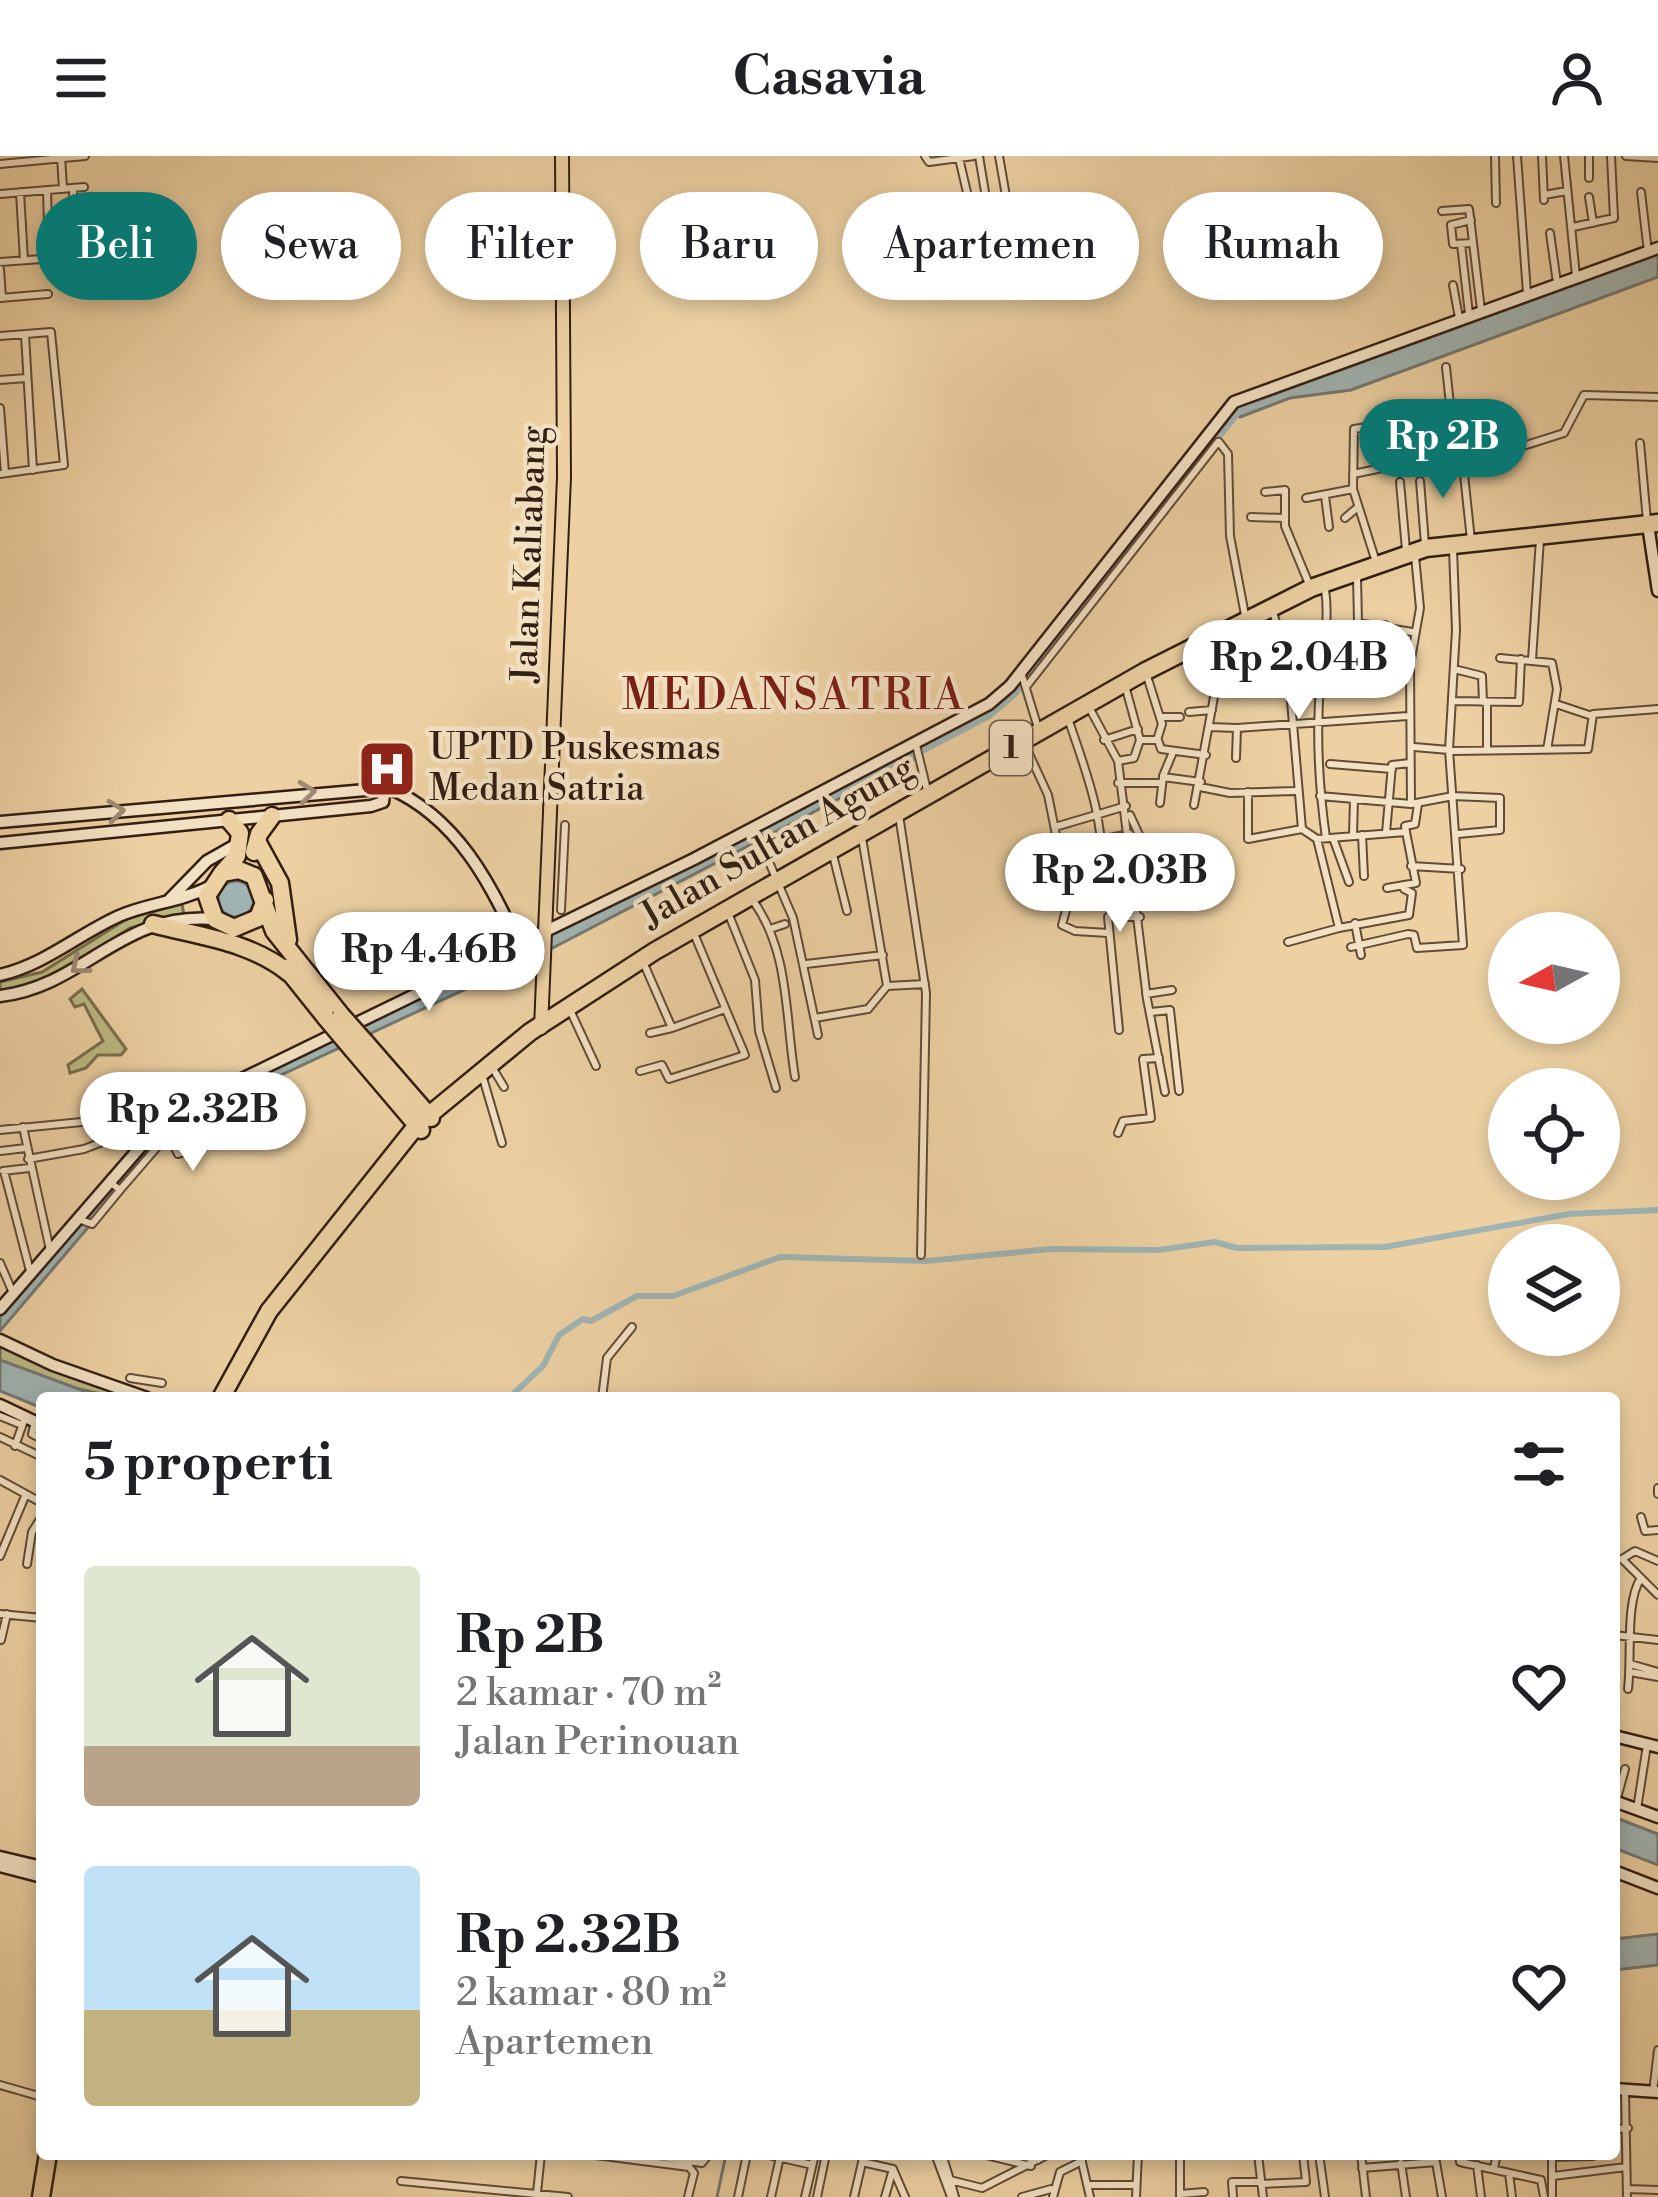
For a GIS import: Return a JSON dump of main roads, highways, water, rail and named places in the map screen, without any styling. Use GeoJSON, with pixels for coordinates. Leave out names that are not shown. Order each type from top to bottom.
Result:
{"type":"FeatureCollection","features":[{"type":"Feature","properties":{"kind":"highway","name":"Jalan Sultan Agung"},"geometry":{"type":"LineString","coordinates":[[690,936],[1246,619],[1416,552],[1471,540],[1654,527]]}},
{"type":"Feature","properties":{"kind":"highway","name":"Jalan Sultan Agung"},"geometry":{"type":"LineString","coordinates":[[1416,552],[1539,536]]}},
{"type":"Feature","properties":{"kind":"highway","name":"Jalan Sultan Agung"},"geometry":{"type":"LineString","coordinates":[[1029,739],[1208,644],[1377,564]]}},
{"type":"Feature","properties":{"kind":"highway","name":"Jalan Sultan Agung"},"geometry":{"type":"LineString","coordinates":[[229,1392],[285,1300],[421,1118],[541,1027],[669,946],[754,902],[899,814]]}},
{"type":"Feature","properties":{"kind":"highway"},"geometry":{"type":"LineString","coordinates":[[242,832],[272,816]]}},
{"type":"Feature","properties":{"kind":"highway"},"geometry":{"type":"LineString","coordinates":[[242,832],[237,856],[215,880],[207,904],[215,919],[265,944],[421,1118]]}},
{"type":"Feature","properties":{"kind":"highway"},"geometry":{"type":"LineString","coordinates":[[242,832],[274,931],[293,950]]}},
{"type":"Feature","properties":{"kind":"highway"},"geometry":{"type":"LineString","coordinates":[[242,832],[280,883],[283,923],[293,950],[333,1016]]}},
{"type":"Feature","properties":{"kind":"highway"},"geometry":{"type":"LineString","coordinates":[[215,880],[247,872],[262,892],[258,918],[241,928]]}},
{"type":"Feature","properties":{"kind":"highway"},"geometry":{"type":"LineString","coordinates":[[153,924],[198,931],[222,944],[258,950],[289,973]]}},
{"type":"Feature","properties":{"kind":"highway","name":"Jalan Sultan Agung"},"geometry":{"type":"LineString","coordinates":[[421,1118],[541,1027],[669,946]]}},
{"type":"Feature","properties":{"kind":"highway"},"geometry":{"type":"LineString","coordinates":[[38,2195],[44,2160]]}},
{"type":"Feature","properties":{"kind":"main road","name":"Jalan Kaliabang"},"geometry":{"type":"LineString","coordinates":[[541,1027],[543,942],[556,850],[562,156]]}},
{"type":"Feature","properties":{"kind":"waterway"},"geometry":{"type":"LineString","coordinates":[[909,756],[988,715],[1014,693],[1240,408]]}},
{"type":"Feature","properties":{"kind":"waterway"},"geometry":{"type":"LineString","coordinates":[[515,1392],[543,1366],[559,1335],[583,1319],[591,1321],[637,1296],[673,1296],[780,1257],[926,1261],[1051,1249],[1159,1250],[1215,1242],[1237,1248],[1385,1247],[1569,1214],[1658,1210]]}},
{"type":"Feature","properties":{"kind":"waterway"},"geometry":{"type":"LineString","coordinates":[[717,2197],[725,2160]]}},
{"type":"Feature","properties":{"kind":"place","name":"UPTD Puskesmas Medan Satria"},"geometry":{"type":"Point","coordinates":[387,769]}},
{"type":"Feature","properties":{"kind":"district","name":"MEDANSATRIA"},"geometry":{"type":"Point","coordinates":[794,696]}}]}
